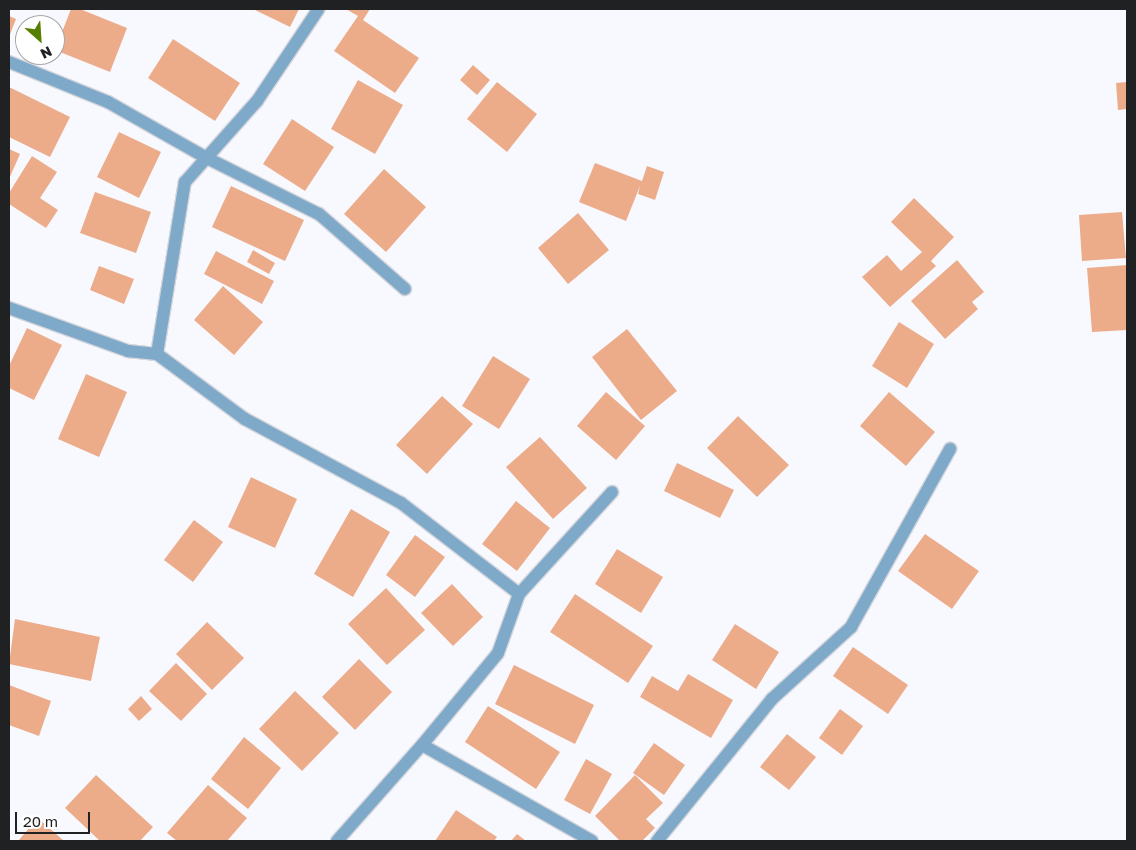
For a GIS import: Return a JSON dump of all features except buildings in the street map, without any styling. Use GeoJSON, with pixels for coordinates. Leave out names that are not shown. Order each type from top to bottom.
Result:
{"type":"FeatureCollection","features":[{"type":"Feature","properties":{"kind":"street"},"geometry":{"type":"LineString","coordinates":[[157,354],[185,182],[256,101],[318,10]]}},
{"type":"Feature","properties":{"kind":"street"},"geometry":{"type":"LineString","coordinates":[[9,62],[108,102],[205,157],[319,214],[405,289]]}},
{"type":"Feature","properties":{"kind":"street"},"geometry":{"type":"LineString","coordinates":[[9,308],[128,351],[157,354],[245,419],[401,503],[520,594]]}},
{"type":"Feature","properties":{"kind":"street"},"geometry":{"type":"LineString","coordinates":[[657,841],[772,699],[851,627],[950,449]]}},
{"type":"Feature","properties":{"kind":"street"},"geometry":{"type":"LineString","coordinates":[[336,841],[422,745],[498,653],[520,594],[612,492]]}},
{"type":"Feature","properties":{"kind":"street"},"geometry":{"type":"LineString","coordinates":[[422,745],[592,841]]}}]}
